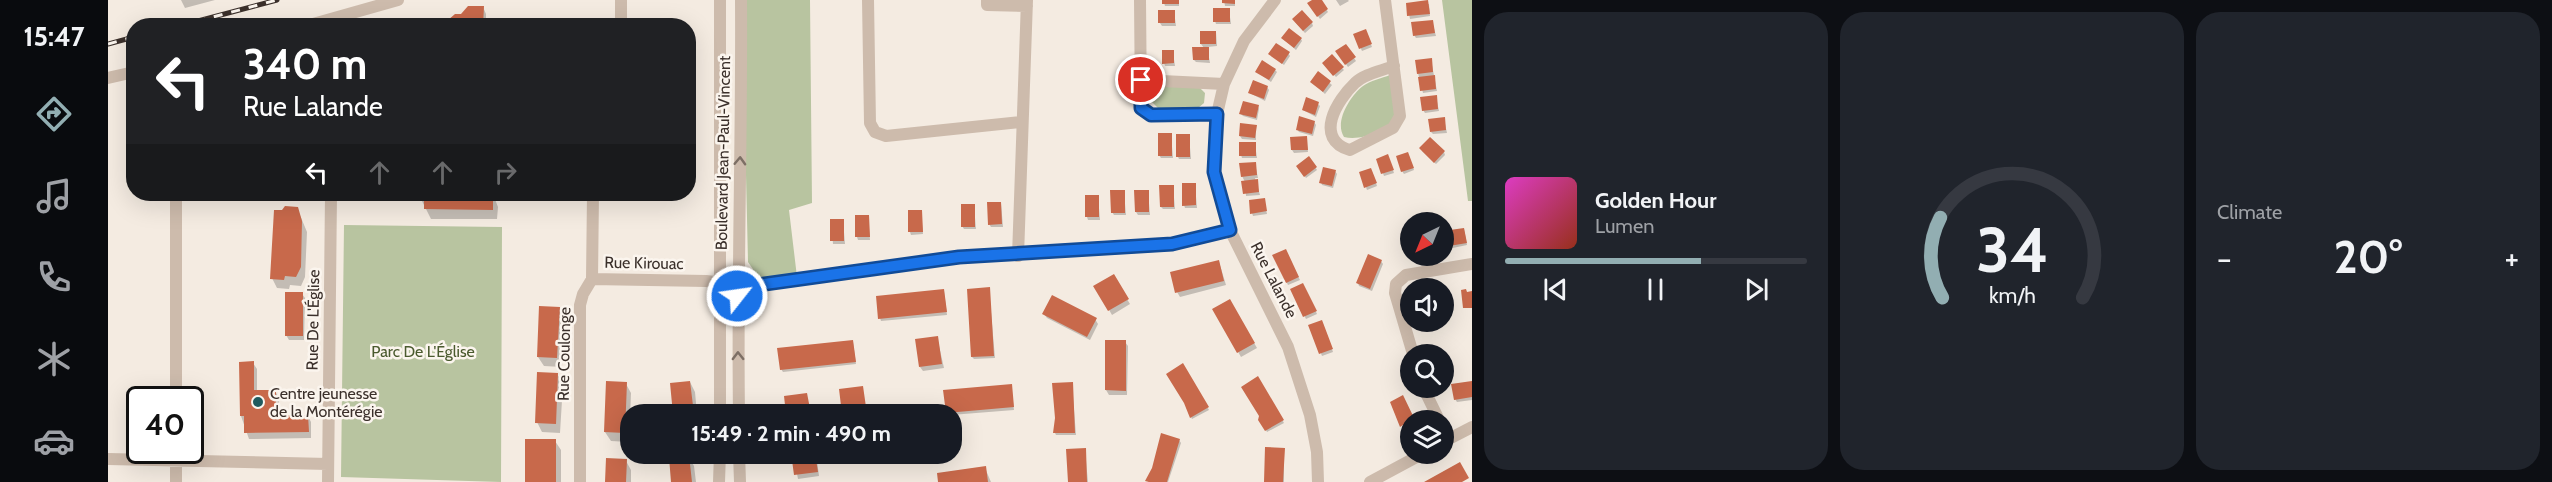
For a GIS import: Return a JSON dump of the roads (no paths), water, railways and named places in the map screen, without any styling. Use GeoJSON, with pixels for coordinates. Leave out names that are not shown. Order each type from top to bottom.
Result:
{"type":"FeatureCollection","features":[{"type":"Feature","properties":{"kind":"street"},"geometry":{"type":"LineString","coordinates":[[345,18],[398,0]]}},
{"type":"Feature","properties":{"kind":"street"},"geometry":{"type":"LineString","coordinates":[[621,0],[621,18]]}},
{"type":"Feature","properties":{"kind":"street","name":"Boulevard Jean-Paul-Vincent"},"geometry":{"type":"LineString","coordinates":[[720,0],[722,282],[720,404]]}},
{"type":"Feature","properties":{"kind":"street","name":"Boulevard Jean-Paul-Vincent"},"geometry":{"type":"LineString","coordinates":[[739,404],[737,284],[741,0]]}},
{"type":"Feature","properties":{"kind":"street"},"geometry":{"type":"LineString","coordinates":[[868,0],[870,123],[875,132],[886,136],[1022,122]]}},
{"type":"Feature","properties":{"kind":"street"},"geometry":{"type":"LineString","coordinates":[[987,0],[987,5],[1027,3],[1018,256]]}},
{"type":"Feature","properties":{"kind":"street"},"geometry":{"type":"LineString","coordinates":[[1140,0],[1141,108],[1151,115],[1217,114]]}},
{"type":"Feature","properties":{"kind":"street","name":"Rue Lalande"},"geometry":{"type":"LineString","coordinates":[[1275,0],[1244,41],[1224,84],[1217,114],[1214,172],[1230,230],[1288,347],[1310,415],[1317,452],[1318,482]]}},
{"type":"Feature","properties":{"kind":"street"},"geometry":{"type":"LineString","coordinates":[[1385,0],[1394,66],[1400,116],[1398,123],[1393,128],[1350,150],[1340,147],[1332,139],[1330,124],[1335,108],[1355,82],[1394,66]]}},
{"type":"Feature","properties":{"kind":"street"},"geometry":{"type":"LineString","coordinates":[[108,78],[126,74]]}},
{"type":"Feature","properties":{"kind":"street"},"geometry":{"type":"LineString","coordinates":[[1141,80],[1224,84]]}},
{"type":"Feature","properties":{"kind":"street"},"geometry":{"type":"LineString","coordinates":[[176,201],[176,386]]}},
{"type":"Feature","properties":{"kind":"street","name":"Rue De L'Église"},"geometry":{"type":"LineString","coordinates":[[328,482],[331,201]]}},
{"type":"Feature","properties":{"kind":"street","name":"Rue Coulonge"},"geometry":{"type":"LineString","coordinates":[[580,482],[580,304],[592,279],[593,201]]}},
{"type":"Feature","properties":{"kind":"street","name":"Rue Kirouac"},"geometry":{"type":"LineString","coordinates":[[592,279],[722,282],[750,286],[959,257],[1018,256],[1172,244],[1230,230]]}},
{"type":"Feature","properties":{"kind":"street"},"geometry":{"type":"LineString","coordinates":[[1410,344],[1395,293],[1400,278],[1472,264]]}},
{"type":"Feature","properties":{"kind":"street"},"geometry":{"type":"LineString","coordinates":[[1454,433],[1472,427]]}},
{"type":"Feature","properties":{"kind":"street"},"geometry":{"type":"LineString","coordinates":[[204,457],[328,464]]}},
{"type":"Feature","properties":{"kind":"street"},"geometry":{"type":"LineString","coordinates":[[108,459],[126,458]]}},
{"type":"Feature","properties":{"kind":"street"},"geometry":{"type":"LineString","coordinates":[[176,464],[176,482]]}},
{"type":"Feature","properties":{"kind":"street"},"geometry":{"type":"LineString","coordinates":[[719,482],[720,464]]}},
{"type":"Feature","properties":{"kind":"street"},"geometry":{"type":"LineString","coordinates":[[739,464],[740,482]]}},
{"type":"Feature","properties":{"kind":"street"},"geometry":{"type":"LineString","coordinates":[[1370,482],[1404,464]]}},
{"type":"Feature","properties":{"kind":"railway"},"geometry":{"type":"LineString","coordinates":[[209,18],[277,0]]}},
{"type":"Feature","properties":{"kind":"railway"},"geometry":{"type":"LineString","coordinates":[[108,44],[126,39]]}},
{"type":"Feature","properties":{"kind":"place","name":"Centre jeunesse de la Montérégie"},"geometry":{"type":"Point","coordinates":[258,402]}},
{"type":"Feature","properties":{"kind":"park label","name":"Parc De L'Église"},"geometry":{"type":"Point","coordinates":[423,351]}}]}
